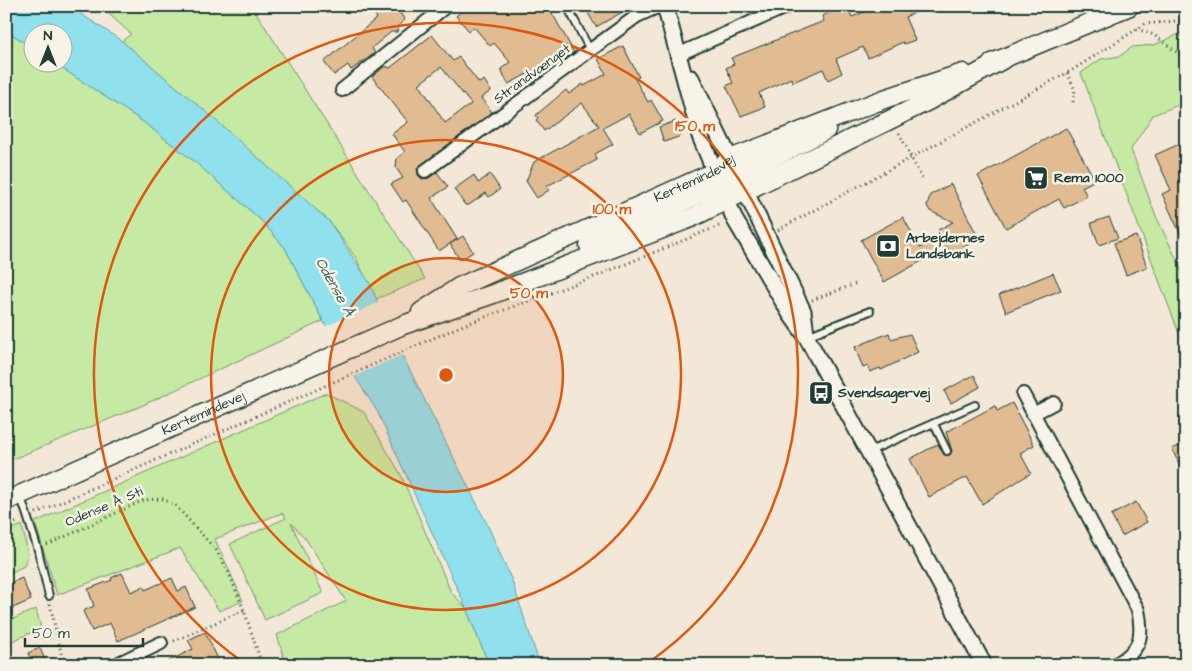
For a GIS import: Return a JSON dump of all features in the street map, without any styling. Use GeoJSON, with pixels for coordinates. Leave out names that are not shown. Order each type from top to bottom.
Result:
{"type":"FeatureCollection","features":[{"type":"Feature","properties":{"kind":"main road","name":"Kertemindevej"},"geometry":{"type":"LineString","coordinates":[[730,158],[884,100],[1002,60],[1130,6]]}},
{"type":"Feature","properties":{"kind":"main road","name":"Kertemindevej"},"geometry":{"type":"LineString","coordinates":[[400,327],[459,287],[721,185],[741,184],[928,101],[1002,60]]}},
{"type":"Feature","properties":{"kind":"main road"},"geometry":{"type":"LineString","coordinates":[[741,184],[884,100]]}},
{"type":"Feature","properties":{"kind":"main road"},"geometry":{"type":"LineString","coordinates":[[721,185],[730,158]]}},
{"type":"Feature","properties":{"kind":"main road","name":"Kertemindevej"},"geometry":{"type":"LineString","coordinates":[[13,498],[400,327],[493,294],[577,251],[721,185]]}},
{"type":"Feature","properties":{"kind":"street"},"geometry":{"type":"LineString","coordinates":[[342,90],[446,6]]}},
{"type":"Feature","properties":{"kind":"street","name":"Strandvænget"},"geometry":{"type":"LineString","coordinates":[[425,171],[637,16],[659,6]]}},
{"type":"Feature","properties":{"kind":"street"},"geometry":{"type":"LineString","coordinates":[[665,6],[700,136],[735,220],[791,315],[806,336],[984,665]]}},
{"type":"Feature","properties":{"kind":"street"},"geometry":{"type":"LineString","coordinates":[[677,55],[788,6]]}},
{"type":"Feature","properties":{"kind":"street"},"geometry":{"type":"LineString","coordinates":[[677,55],[730,158],[766,237],[803,311],[806,336]]}},
{"type":"Feature","properties":{"kind":"street"},"geometry":{"type":"LineString","coordinates":[[1023,394],[1138,610],[1141,624],[1139,640],[1133,654],[1114,665]]}},
{"type":"Feature","properties":{"kind":"street"},"geometry":{"type":"LineString","coordinates":[[1033,414],[1054,403]]}},
{"type":"Feature","properties":{"kind":"street"},"geometry":{"type":"LineString","coordinates":[[115,665],[161,643]]}},
{"type":"Feature","properties":{"kind":"lane"},"geometry":{"type":"LineString","coordinates":[[567,6],[590,50]]}},
{"type":"Feature","properties":{"kind":"lane"},"geometry":{"type":"LineString","coordinates":[[806,336],[870,311]]}},
{"type":"Feature","properties":{"kind":"lane"},"geometry":{"type":"LineString","coordinates":[[869,452],[975,405]]}},
{"type":"Feature","properties":{"kind":"lane"},"geometry":{"type":"LineString","coordinates":[[934,424],[948,451]]}},
{"type":"Feature","properties":{"kind":"lane"},"geometry":{"type":"LineString","coordinates":[[13,498],[27,517],[38,550],[48,596]]}},
{"type":"Feature","properties":{"kind":"path"},"geometry":{"type":"LineString","coordinates":[[766,237],[1067,73],[1145,24],[1186,20]]}},
{"type":"Feature","properties":{"kind":"path"},"geometry":{"type":"LineString","coordinates":[[1137,29],[1154,35],[1186,59]]}},
{"type":"Feature","properties":{"kind":"path"},"geometry":{"type":"LineString","coordinates":[[1067,73],[1075,90],[1073,102]]}},
{"type":"Feature","properties":{"kind":"path"},"geometry":{"type":"LineString","coordinates":[[900,135],[923,181]]}},
{"type":"Feature","properties":{"kind":"path"},"geometry":{"type":"LineString","coordinates":[[1180,172],[1186,170]]}},
{"type":"Feature","properties":{"kind":"path"},"geometry":{"type":"LineString","coordinates":[[6,526],[461,326],[599,275],[715,228]]}},
{"type":"Feature","properties":{"kind":"path"},"geometry":{"type":"LineString","coordinates":[[800,305],[858,283]]}},
{"type":"Feature","properties":{"kind":"path","name":"Odense Å Sti"},"geometry":{"type":"LineString","coordinates":[[38,550],[135,503],[150,499],[163,499],[181,509],[216,550],[228,571],[244,610],[262,665]]}},
{"type":"Feature","properties":{"kind":"path"},"geometry":{"type":"LineString","coordinates":[[48,596],[64,665]]}},
{"type":"Feature","properties":{"kind":"path"},"geometry":{"type":"LineString","coordinates":[[161,643],[166,645],[244,610]]}},
{"type":"Feature","properties":{"kind":"green space"},"geometry":{"type":"Polygon","coordinates":[[[100,6],[252,6],[425,279],[376,299],[356,258],[329,221],[122,41],[131,34],[100,6]]]}},
{"type":"Feature","properties":{"kind":"green space"},"geometry":{"type":"Polygon","coordinates":[[[6,30],[22,41],[22,72],[68,72],[142,121],[195,162],[261,220],[285,248],[323,321],[141,406],[6,462],[6,30]]]}},
{"type":"Feature","properties":{"kind":"green space"},"geometry":{"type":"Polygon","coordinates":[[[1186,31],[1186,102],[1153,115],[1131,149],[1155,214],[1186,279],[1186,352],[1081,73],[1101,59],[1120,56],[1132,47],[1154,45],[1186,31]]]}},
{"type":"Feature","properties":{"kind":"green space"},"geometry":{"type":"Polygon","coordinates":[[[326,393],[364,412],[400,473],[451,592],[466,608],[489,665],[286,665],[277,635],[346,601],[305,538],[291,523],[323,593],[265,620],[230,544],[286,518],[282,513],[215,539],[243,601],[219,611],[180,548],[57,595],[35,522],[326,393]]]}},
{"type":"Feature","properties":{"kind":"green space"},"geometry":{"type":"Polygon","coordinates":[[[22,525],[28,554],[24,566],[6,575],[6,532],[22,525]]]}},
{"type":"Feature","properties":{"kind":"green space"},"geometry":{"type":"Polygon","coordinates":[[[36,609],[41,628],[6,644],[6,622],[36,609]]]}},
{"type":"Feature","properties":{"kind":"water","name":"Odense Å"},"geometry":{"type":"Polygon","coordinates":[[[6,6],[69,6],[122,41],[211,116],[329,221],[369,282],[391,333],[488,526],[512,581],[540,665],[489,665],[466,608],[377,411],[341,355],[285,248],[261,220],[195,162],[142,121],[68,72],[72,72],[72,22],[22,22],[22,41],[6,30],[6,6]]]}},
{"type":"Feature","properties":{"kind":"pier"},"geometry":{"type":"Polygon","coordinates":[[[380,302],[404,354],[353,377],[324,327],[380,302]]]}},
{"type":"Feature","properties":{"kind":"building"},"geometry":{"type":"Polygon","coordinates":[[[369,6],[409,6],[400,13],[405,20],[398,26],[397,32],[391,32],[374,46],[372,48],[375,53],[351,70],[348,65],[334,75],[324,62],[377,18],[369,6]]]}},
{"type":"Feature","properties":{"kind":"building"},"geometry":{"type":"Polygon","coordinates":[[[468,6],[548,6],[574,52],[563,60],[561,57],[508,84],[501,69],[510,62],[494,43],[490,46],[474,27],[469,31],[456,16],[468,6]]]}},
{"type":"Feature","properties":{"kind":"building"},"geometry":{"type":"Polygon","coordinates":[[[584,6],[633,6],[596,27],[584,6]]]}},
{"type":"Feature","properties":{"kind":"building"},"geometry":{"type":"Polygon","coordinates":[[[847,6],[852,17],[878,6],[930,6],[905,17],[915,40],[904,44],[903,42],[868,58],[863,47],[836,59],[842,73],[828,80],[823,69],[793,82],[791,78],[759,93],[765,107],[741,116],[726,86],[733,83],[726,68],[734,64],[731,58],[824,21],[822,16],[847,6]]]}},
{"type":"Feature","properties":{"kind":"building"},"geometry":{"type":"Polygon","coordinates":[[[432,35],[453,61],[459,57],[479,83],[484,80],[491,91],[481,98],[492,112],[417,168],[418,175],[422,179],[429,178],[437,172],[448,187],[431,198],[457,239],[439,251],[406,200],[403,202],[391,184],[403,178],[396,168],[397,158],[405,152],[392,134],[408,122],[372,77],[385,66],[390,68],[432,35]],[[441,67],[419,84],[445,123],[471,104],[441,67]]]}},
{"type":"Feature","properties":{"kind":"building"},"geometry":{"type":"Polygon","coordinates":[[[623,46],[639,77],[635,79],[648,102],[651,100],[663,121],[640,133],[629,114],[603,128],[613,144],[595,154],[597,160],[547,186],[549,190],[537,198],[526,181],[534,162],[599,126],[582,103],[544,131],[536,120],[538,118],[536,115],[566,90],[569,94],[583,84],[584,86],[606,74],[598,59],[623,46]]]}},
{"type":"Feature","properties":{"kind":"building"},"geometry":{"type":"Polygon","coordinates":[[[676,121],[681,136],[664,142],[659,127],[676,121]]]}},
{"type":"Feature","properties":{"kind":"building","name":"Rema 1000"},"geometry":{"type":"Polygon","coordinates":[[[1066,128],[1095,180],[1082,187],[1087,196],[1064,208],[1059,199],[1006,228],[978,176],[1066,128]]]}},
{"type":"Feature","properties":{"kind":"building"},"geometry":{"type":"Polygon","coordinates":[[[1186,141],[1186,246],[1162,194],[1171,190],[1155,155],[1186,141]]]}},
{"type":"Feature","properties":{"kind":"building"},"geometry":{"type":"Polygon","coordinates":[[[490,174],[500,189],[489,197],[486,193],[469,205],[465,205],[454,189],[474,175],[478,183],[490,174]]]}},
{"type":"Feature","properties":{"kind":"building"},"geometry":{"type":"Polygon","coordinates":[[[951,184],[979,239],[951,254],[947,247],[884,282],[861,240],[903,217],[920,248],[941,236],[938,230],[953,222],[930,211],[927,206],[930,195],[951,184]]]}},
{"type":"Feature","properties":{"kind":"building"},"geometry":{"type":"Polygon","coordinates":[[[1109,217],[1118,238],[1099,245],[1091,223],[1109,217]]]}},
{"type":"Feature","properties":{"kind":"building"},"geometry":{"type":"Polygon","coordinates":[[[463,236],[473,252],[460,260],[450,244],[463,236]]]}},
{"type":"Feature","properties":{"kind":"building"},"geometry":{"type":"Polygon","coordinates":[[[1136,236],[1147,267],[1126,275],[1114,243],[1136,236]]]}},
{"type":"Feature","properties":{"kind":"building"},"geometry":{"type":"Polygon","coordinates":[[[1053,273],[1061,290],[1006,312],[999,295],[1053,273]]]}},
{"type":"Feature","properties":{"kind":"building"},"geometry":{"type":"Polygon","coordinates":[[[889,333],[891,339],[910,334],[918,352],[881,370],[880,368],[870,372],[868,366],[863,368],[855,347],[889,333]]]}},
{"type":"Feature","properties":{"kind":"building"},"geometry":{"type":"Polygon","coordinates":[[[974,375],[980,387],[951,403],[944,391],[974,375]]]}},
{"type":"Feature","properties":{"kind":"building"},"geometry":{"type":"Polygon","coordinates":[[[1012,403],[1034,445],[1020,453],[1031,473],[982,504],[967,477],[929,497],[910,459],[938,444],[944,455],[950,455],[952,451],[946,432],[995,406],[997,411],[1012,403]]]}},
{"type":"Feature","properties":{"kind":"building"},"geometry":{"type":"Polygon","coordinates":[[[1186,443],[1186,479],[1172,449],[1186,443]]]}},
{"type":"Feature","properties":{"kind":"building"},"geometry":{"type":"Polygon","coordinates":[[[1136,502],[1147,522],[1122,536],[1111,515],[1136,502]]]}},
{"type":"Feature","properties":{"kind":"building"},"geometry":{"type":"Polygon","coordinates":[[[122,573],[131,592],[144,586],[145,590],[172,578],[178,591],[186,587],[195,607],[118,641],[110,623],[92,631],[83,611],[94,606],[88,589],[112,580],[111,578],[122,573]]]}},
{"type":"Feature","properties":{"kind":"building"},"geometry":{"type":"Polygon","coordinates":[[[22,578],[31,600],[6,611],[6,585],[22,578]]]}},
{"type":"Feature","properties":{"kind":"building"},"geometry":{"type":"Polygon","coordinates":[[[205,632],[221,665],[161,665],[193,649],[188,640],[205,632]]]}},
{"type":"Feature","properties":{"kind":"building"},"geometry":{"type":"Polygon","coordinates":[[[40,648],[47,665],[33,665],[28,653],[40,648]]]}},
{"type":"Feature","properties":{"kind":"place","name":"Rema 1000"},"geometry":{"type":"Point","coordinates":[1036,178]}},
{"type":"Feature","properties":{"kind":"place","name":"Arbejdernes Landsbank"},"geometry":{"type":"Point","coordinates":[888,246]}},
{"type":"Feature","properties":{"kind":"place","name":"Svendsagervej"},"geometry":{"type":"Point","coordinates":[821,393]}}]}
